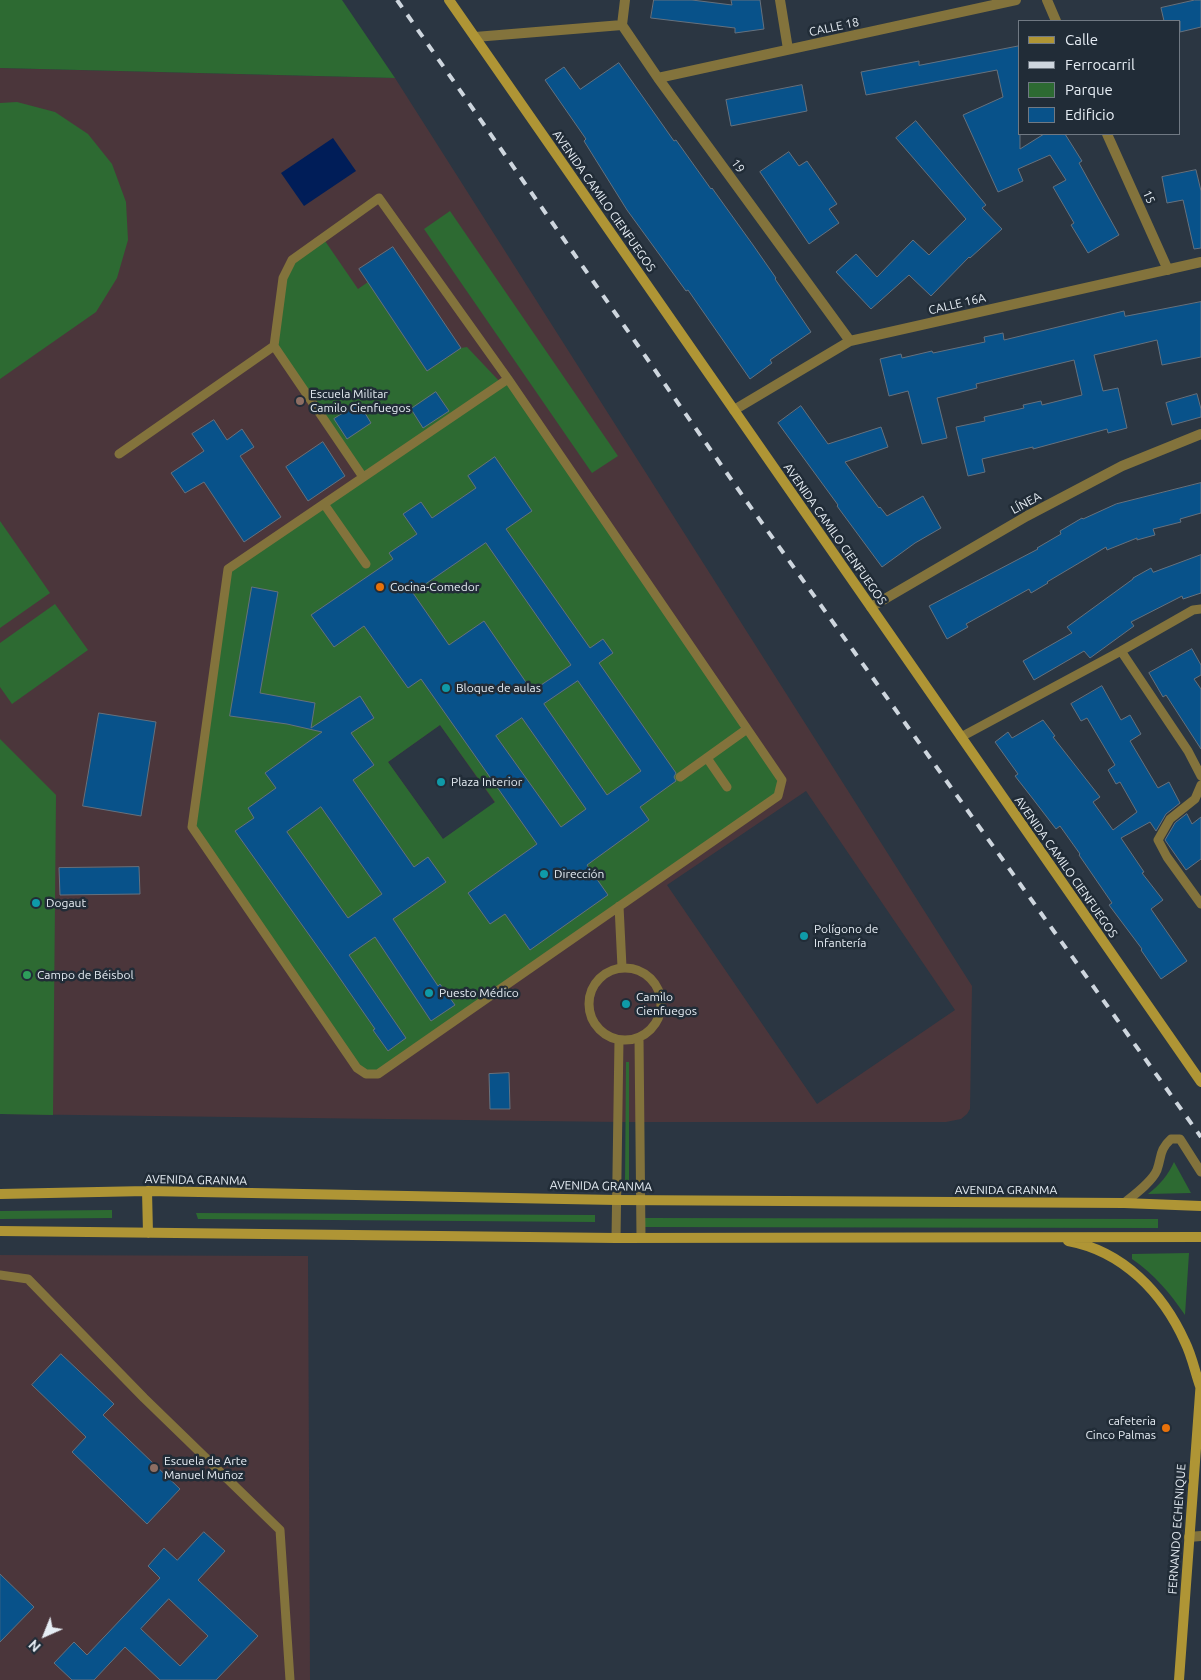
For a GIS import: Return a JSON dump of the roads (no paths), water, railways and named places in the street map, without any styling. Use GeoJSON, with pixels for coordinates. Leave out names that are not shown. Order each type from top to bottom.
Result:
{"type":"FeatureCollection","features":[{"type":"Feature","properties":{"kind":"main road","name":"AVENIDA CAMILO CIENFUEGOS"},"geometry":{"type":"LineString","coordinates":[[449,0],[1201,1082]]}},
{"type":"Feature","properties":{"kind":"main road","name":"AVENIDA GRANMA"},"geometry":{"type":"LineString","coordinates":[[0,1194],[147,1191],[616,1200],[1124,1203],[1201,1206]]}},
{"type":"Feature","properties":{"kind":"main road"},"geometry":{"type":"LineString","coordinates":[[147,1191],[148,1233]]}},
{"type":"Feature","properties":{"kind":"main road"},"geometry":{"type":"LineString","coordinates":[[0,1231],[616,1238],[1045,1236],[1201,1238]]}},
{"type":"Feature","properties":{"kind":"main road"},"geometry":{"type":"LineString","coordinates":[[1045,1236],[1079,1243],[1100,1250],[1124,1265],[1148,1284],[1179,1329],[1201,1384]]}},
{"type":"Feature","properties":{"kind":"main road","name":"FERNANDO ECHENIQUE"},"geometry":{"type":"LineString","coordinates":[[1179,1680],[1201,1384]]}},
{"type":"Feature","properties":{"kind":"street"},"geometry":{"type":"LineString","coordinates":[[475,37],[622,25],[626,0]]}},
{"type":"Feature","properties":{"kind":"street"},"geometry":{"type":"LineString","coordinates":[[780,0],[788,50]]}},
{"type":"Feature","properties":{"kind":"street","name":"CALLE 18"},"geometry":{"type":"LineString","coordinates":[[658,78],[1016,0]]}},
{"type":"Feature","properties":{"kind":"street"},"geometry":{"type":"LineString","coordinates":[[1047,0],[1056,20]]}},
{"type":"Feature","properties":{"kind":"street","name":"19"},"geometry":{"type":"LineString","coordinates":[[622,25],[658,78],[850,341]]}},
{"type":"Feature","properties":{"kind":"street","name":"15"},"geometry":{"type":"LineString","coordinates":[[1107,135],[1168,270]]}},
{"type":"Feature","properties":{"kind":"street","name":"CALLE 16A"},"geometry":{"type":"LineString","coordinates":[[734,410],[850,341],[1201,262]]}},
{"type":"Feature","properties":{"kind":"street","name":"LÍNEA"},"geometry":{"type":"LineString","coordinates":[[871,607],[1027,516],[1104,475],[1201,434]]}},
{"type":"Feature","properties":{"kind":"street"},"geometry":{"type":"LineString","coordinates":[[1189,1537],[1201,1536]]}},
{"type":"Feature","properties":{"kind":"lane"},"geometry":{"type":"LineString","coordinates":[[363,477],[274,346],[283,278],[292,260],[380,198],[508,379],[782,780],[778,796],[378,1074],[366,1074],[357,1068],[192,828],[228,569],[508,379]]}},
{"type":"Feature","properties":{"kind":"lane"},"geometry":{"type":"LineString","coordinates":[[118,454],[274,346]]}},
{"type":"Feature","properties":{"kind":"lane"},"geometry":{"type":"LineString","coordinates":[[324,504],[366,564]]}},
{"type":"Feature","properties":{"kind":"lane"},"geometry":{"type":"LineString","coordinates":[[961,737],[1193,610],[1201,609]]}},
{"type":"Feature","properties":{"kind":"lane"},"geometry":{"type":"LineString","coordinates":[[1121,651],[1188,751],[1201,776]]}},
{"type":"Feature","properties":{"kind":"lane"},"geometry":{"type":"LineString","coordinates":[[680,777],[747,729]]}},
{"type":"Feature","properties":{"kind":"lane"},"geometry":{"type":"LineString","coordinates":[[707,758],[727,787]]}},
{"type":"Feature","properties":{"kind":"lane"},"geometry":{"type":"LineString","coordinates":[[1201,785],[1195,799],[1170,819],[1158,840],[1167,858],[1201,904]]}},
{"type":"Feature","properties":{"kind":"lane"},"geometry":{"type":"LineString","coordinates":[[619,906],[622,967]]}},
{"type":"Feature","properties":{"kind":"lane"},"geometry":{"type":"LineString","coordinates":[[622,967],[634,968],[645,973],[660,992],[662,1004],[660,1016],[654,1026],[639,1038],[625,1041],[618,1040],[608,1036],[593,1022],[589,1012],[589,999],[593,987],[600,977],[610,970],[622,967]]}},
{"type":"Feature","properties":{"kind":"lane"},"geometry":{"type":"LineString","coordinates":[[639,1038],[641,1237]]}},
{"type":"Feature","properties":{"kind":"lane"},"geometry":{"type":"LineString","coordinates":[[616,1238],[618,1040]]}},
{"type":"Feature","properties":{"kind":"lane"},"geometry":{"type":"LineString","coordinates":[[1124,1203],[1140,1190],[1156,1172],[1163,1146],[1170,1139],[1180,1139],[1201,1172]]}},
{"type":"Feature","properties":{"kind":"lane"},"geometry":{"type":"LineString","coordinates":[[0,1275],[28,1279],[144,1398],[280,1530],[290,1680]]}},
{"type":"Feature","properties":{"kind":"water"},"geometry":{"type":"Polygon","coordinates":[[[333,138],[356,171],[304,206],[281,173],[333,138]]]}},
{"type":"Feature","properties":{"kind":"railway"},"geometry":{"type":"LineString","coordinates":[[397,0],[747,502],[1201,1137]]}},
{"type":"Feature","properties":{"kind":"place","name":"Escuela Militar Camilo Cienfuegos"},"geometry":{"type":"Point","coordinates":[300,401]}},
{"type":"Feature","properties":{"kind":"place","name":"Cocina-Comedor"},"geometry":{"type":"Point","coordinates":[380,587]}},
{"type":"Feature","properties":{"kind":"place","name":"Bloque de aulas"},"geometry":{"type":"Point","coordinates":[446,688]}},
{"type":"Feature","properties":{"kind":"place","name":"Plaza Interior"},"geometry":{"type":"Point","coordinates":[441,782]}},
{"type":"Feature","properties":{"kind":"place","name":"Dirección"},"geometry":{"type":"Point","coordinates":[544,874]}},
{"type":"Feature","properties":{"kind":"place","name":"Dogaut"},"geometry":{"type":"Point","coordinates":[36,903]}},
{"type":"Feature","properties":{"kind":"place","name":"Polígono de Infantería"},"geometry":{"type":"Point","coordinates":[804,936]}},
{"type":"Feature","properties":{"kind":"place","name":"Campo de Béisbol"},"geometry":{"type":"Point","coordinates":[27,975]}},
{"type":"Feature","properties":{"kind":"place","name":"Puesto Médico"},"geometry":{"type":"Point","coordinates":[429,993]}},
{"type":"Feature","properties":{"kind":"place","name":"Camilo Cienfuegos"},"geometry":{"type":"Point","coordinates":[626,1004]}},
{"type":"Feature","properties":{"kind":"place","name":"cafeteria Cinco Palmas"},"geometry":{"type":"Point","coordinates":[1166,1428]}},
{"type":"Feature","properties":{"kind":"place","name":"Escuela de Arte Manuel Muñoz"},"geometry":{"type":"Point","coordinates":[154,1468]}}]}
